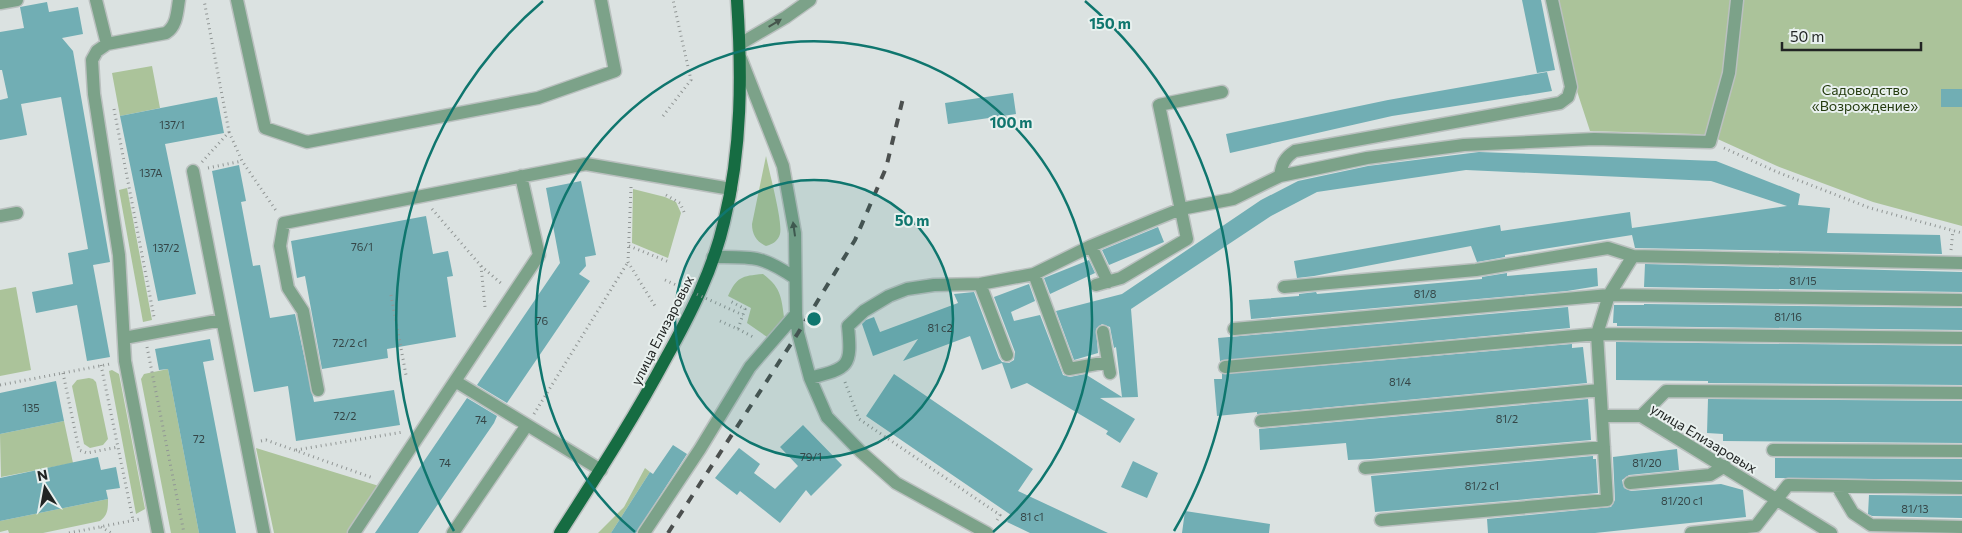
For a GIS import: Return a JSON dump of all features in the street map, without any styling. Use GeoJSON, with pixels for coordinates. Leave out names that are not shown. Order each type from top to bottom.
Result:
{"type":"FeatureCollection","features":[{"type":"Feature","properties":{"kind":"main road","name":"улица Елизаровых"},"geometry":{"type":"LineString","coordinates":[[560,533],[642,403],[702,290],[713,258],[724,224],[738,142],[741,60],[736,0]]}},
{"type":"Feature","properties":{"kind":"street"},"geometry":{"type":"LineString","coordinates":[[0,4],[18,0]]}},
{"type":"Feature","properties":{"kind":"street"},"geometry":{"type":"LineString","coordinates":[[96,0],[107,44]]}},
{"type":"Feature","properties":{"kind":"street"},"geometry":{"type":"LineString","coordinates":[[158,533],[126,361],[119,255],[92,73],[92,60],[96,51],[107,44],[166,33],[171,30],[175,22],[180,0]]}},
{"type":"Feature","properties":{"kind":"street"},"geometry":{"type":"LineString","coordinates":[[237,0],[265,128],[307,142],[538,98],[615,71],[601,0]]}},
{"type":"Feature","properties":{"kind":"street"},"geometry":{"type":"LineString","coordinates":[[740,44],[786,17],[810,0]]}},
{"type":"Feature","properties":{"kind":"street"},"geometry":{"type":"LineString","coordinates":[[1280,176],[1283,162],[1287,156],[1295,151],[1560,103],[1568,97],[1571,87],[1552,0]]}},
{"type":"Feature","properties":{"kind":"street"},"geometry":{"type":"LineString","coordinates":[[810,378],[840,370],[847,362],[850,352],[848,326],[881,301],[907,289],[934,285],[980,284],[1034,274],[1091,246],[1181,209],[1232,199],[1280,176],[1367,158],[1464,145],[1594,139],[1710,142],[1729,73],[1737,0]]}},
{"type":"Feature","properties":{"kind":"street"},"geometry":{"type":"LineString","coordinates":[[741,60],[782,166],[795,233],[798,333],[810,378],[827,417],[860,452],[888,477],[918,496],[990,530]]}},
{"type":"Feature","properties":{"kind":"street"},"geometry":{"type":"LineString","coordinates":[[1091,246],[1102,283],[1120,278],[1187,239],[1159,105],[1222,92]]}},
{"type":"Feature","properties":{"kind":"street"},"geometry":{"type":"LineString","coordinates":[[318,390],[303,311],[288,288],[280,246],[284,223],[586,164],[731,189]]}},
{"type":"Feature","properties":{"kind":"street"},"geometry":{"type":"LineString","coordinates":[[193,171],[264,533]]}},
{"type":"Feature","properties":{"kind":"street"},"geometry":{"type":"LineString","coordinates":[[354,533],[539,255],[521,176]]}},
{"type":"Feature","properties":{"kind":"street"},"geometry":{"type":"LineString","coordinates":[[0,216],[17,213]]}},
{"type":"Feature","properties":{"kind":"street"},"geometry":{"type":"LineString","coordinates":[[1284,287],[1476,270],[1608,248],[1634,256],[1962,263]]}},
{"type":"Feature","properties":{"kind":"street"},"geometry":{"type":"LineString","coordinates":[[1381,520],[1607,500],[1597,334],[1609,295],[1634,256]]}},
{"type":"Feature","properties":{"kind":"street"},"geometry":{"type":"LineString","coordinates":[[713,258],[746,257],[762,259],[774,264],[795,278]]}},
{"type":"Feature","properties":{"kind":"street"},"geometry":{"type":"LineString","coordinates":[[1034,274],[1069,369],[1109,368],[1103,332]]}},
{"type":"Feature","properties":{"kind":"street"},"geometry":{"type":"LineString","coordinates":[[980,284],[1006,354]]}},
{"type":"Feature","properties":{"kind":"street"},"geometry":{"type":"LineString","coordinates":[[1234,329],[1609,295],[1960,300]]}},
{"type":"Feature","properties":{"kind":"street"},"geometry":{"type":"LineString","coordinates":[[644,533],[700,449],[750,367],[796,314]]}},
{"type":"Feature","properties":{"kind":"street"},"geometry":{"type":"LineString","coordinates":[[124,338],[222,320]]}},
{"type":"Feature","properties":{"kind":"street"},"geometry":{"type":"LineString","coordinates":[[1225,367],[1597,334],[1962,338]]}},
{"type":"Feature","properties":{"kind":"street"},"geometry":{"type":"LineString","coordinates":[[455,380],[601,470]]}},
{"type":"Feature","properties":{"kind":"street"},"geometry":{"type":"LineString","coordinates":[[1262,421],[1600,390]]}},
{"type":"Feature","properties":{"kind":"street"},"geometry":{"type":"LineString","coordinates":[[1641,416],[1666,391],[1962,394]]}},
{"type":"Feature","properties":{"kind":"street","name":"улица Елизаровых"},"geometry":{"type":"LineString","coordinates":[[1602,416],[1641,416],[1831,533]]}},
{"type":"Feature","properties":{"kind":"street"},"geometry":{"type":"LineString","coordinates":[[453,533],[527,425]]}},
{"type":"Feature","properties":{"kind":"street"},"geometry":{"type":"LineString","coordinates":[[1366,468],[1604,447]]}},
{"type":"Feature","properties":{"kind":"street"},"geometry":{"type":"LineString","coordinates":[[1773,450],[1962,451]]}},
{"type":"Feature","properties":{"kind":"street"},"geometry":{"type":"LineString","coordinates":[[1630,483],[1710,475],[1725,466]]}},
{"type":"Feature","properties":{"kind":"street"},"geometry":{"type":"LineString","coordinates":[[1691,533],[1756,526],[1788,485],[1962,488]]}},
{"type":"Feature","properties":{"kind":"street"},"geometry":{"type":"LineString","coordinates":[[1837,486],[1853,513],[1870,525],[1962,527]]}},
{"type":"Feature","properties":{"kind":"path"},"geometry":{"type":"LineString","coordinates":[[204,0],[230,132],[242,161],[284,223]]}},
{"type":"Feature","properties":{"kind":"path"},"geometry":{"type":"LineString","coordinates":[[663,116],[691,80],[673,0]]}},
{"type":"Feature","properties":{"kind":"path"},"geometry":{"type":"LineString","coordinates":[[113,103],[184,533]]}},
{"type":"Feature","properties":{"kind":"path"},"geometry":{"type":"LineString","coordinates":[[193,171],[230,132]]}},
{"type":"Feature","properties":{"kind":"path"},"geometry":{"type":"LineString","coordinates":[[1710,142],[1777,172],[1870,208],[1962,233]]}},
{"type":"Feature","properties":{"kind":"path"},"geometry":{"type":"LineString","coordinates":[[193,171],[242,161]]}},
{"type":"Feature","properties":{"kind":"path"},"geometry":{"type":"LineString","coordinates":[[624,183],[638,187]]}},
{"type":"Feature","properties":{"kind":"path"},"geometry":{"type":"LineString","coordinates":[[527,425],[628,262],[631,185]]}},
{"type":"Feature","properties":{"kind":"path"},"geometry":{"type":"LineString","coordinates":[[658,193],[672,197],[680,203],[684,212]]}},
{"type":"Feature","properties":{"kind":"path"},"geometry":{"type":"LineString","coordinates":[[421,196],[481,266],[513,293]]}},
{"type":"Feature","properties":{"kind":"path"},"geometry":{"type":"LineString","coordinates":[[629,246],[670,262]]}},
{"type":"Feature","properties":{"kind":"path"},"geometry":{"type":"LineString","coordinates":[[628,262],[655,306]]}},
{"type":"Feature","properties":{"kind":"path"},"geometry":{"type":"LineString","coordinates":[[481,266],[487,333]]}},
{"type":"Feature","properties":{"kind":"path"},"geometry":{"type":"LineString","coordinates":[[665,280],[743,315]]}},
{"type":"Feature","properties":{"kind":"path"},"geometry":{"type":"LineString","coordinates":[[391,295],[406,375]]}},
{"type":"Feature","properties":{"kind":"path"},"geometry":{"type":"LineString","coordinates":[[730,301],[746,309],[738,329]]}},
{"type":"Feature","properties":{"kind":"path"},"geometry":{"type":"LineString","coordinates":[[720,321],[745,332]]}},
{"type":"Feature","properties":{"kind":"path"},"geometry":{"type":"LineString","coordinates":[[0,385],[126,361]]}},
{"type":"Feature","properties":{"kind":"path"},"geometry":{"type":"LineString","coordinates":[[102,365],[133,520]]}},
{"type":"Feature","properties":{"kind":"path"},"geometry":{"type":"LineString","coordinates":[[840,370],[859,420],[1000,515],[990,530]]}},
{"type":"Feature","properties":{"kind":"path"},"geometry":{"type":"LineString","coordinates":[[63,373],[79,450],[87,453],[118,447]]}},
{"type":"Feature","properties":{"kind":"path"},"geometry":{"type":"LineString","coordinates":[[295,450],[423,429]]}},
{"type":"Feature","properties":{"kind":"path"},"geometry":{"type":"LineString","coordinates":[[246,443],[266,440],[388,483]]}},
{"type":"Feature","properties":{"kind":"path"},"geometry":{"type":"LineString","coordinates":[[69,533],[155,515]]}},
{"type":"Feature","properties":{"kind":"path"},"geometry":{"type":"LineString","coordinates":[[101,526],[111,533]]}},
{"type":"Feature","properties":{"kind":"green space","name":"Садоводство «Возрождение»"},"geometry":{"type":"Polygon","coordinates":[[[1559,0],[1962,0],[1962,226],[1873,202],[1777,166],[1711,136],[1590,131],[1575,85],[1559,0]]]}},
{"type":"Feature","properties":{"kind":"green space"},"geometry":{"type":"Polygon","coordinates":[[[152,66],[160,108],[120,116],[112,73],[152,66]]]}},
{"type":"Feature","properties":{"kind":"green space"},"geometry":{"type":"Polygon","coordinates":[[[766,156],[778,208],[780,234],[777,240],[766,246],[756,238],[752,224],[766,156]]]}},
{"type":"Feature","properties":{"kind":"green space"},"geometry":{"type":"Polygon","coordinates":[[[127,188],[152,320],[143,322],[119,190],[127,188]]]}},
{"type":"Feature","properties":{"kind":"green space"},"geometry":{"type":"Polygon","coordinates":[[[633,189],[665,197],[676,202],[681,213],[668,258],[632,243],[633,189]]]}},
{"type":"Feature","properties":{"kind":"green space"},"geometry":{"type":"Polygon","coordinates":[[[763,274],[770,279],[778,290],[782,301],[785,323],[770,339],[747,323],[751,308],[728,296],[737,281],[745,277],[763,274]]]}},
{"type":"Feature","properties":{"kind":"green space"},"geometry":{"type":"Polygon","coordinates":[[[16,287],[31,370],[0,376],[0,290],[16,287]]]}},
{"type":"Feature","properties":{"kind":"green space"},"geometry":{"type":"Polygon","coordinates":[[[168,369],[199,533],[171,533],[141,379],[144,374],[168,369]]]}},
{"type":"Feature","properties":{"kind":"green space"},"geometry":{"type":"Polygon","coordinates":[[[112,370],[119,374],[145,509],[136,514],[109,371],[112,370]]]}},
{"type":"Feature","properties":{"kind":"green space"},"geometry":{"type":"Polygon","coordinates":[[[89,378],[96,382],[108,439],[103,445],[90,448],[84,444],[72,386],[77,380],[89,378]]]}},
{"type":"Feature","properties":{"kind":"green space"},"geometry":{"type":"Polygon","coordinates":[[[64,421],[73,463],[1,477],[0,434],[64,421]]]}},
{"type":"Feature","properties":{"kind":"green space"},"geometry":{"type":"Polygon","coordinates":[[[256,448],[379,486],[349,533],[274,533],[256,448]]]}},
{"type":"Feature","properties":{"kind":"green space"},"geometry":{"type":"Polygon","coordinates":[[[645,468],[650,472],[611,533],[598,533],[624,507],[645,468]]]}},
{"type":"Feature","properties":{"kind":"green space"},"geometry":{"type":"Polygon","coordinates":[[[108,499],[107,512],[100,521],[43,533],[9,533],[8,530],[0,532],[0,521],[108,499]]]}},
{"type":"Feature","properties":{"kind":"building"},"geometry":{"type":"Polygon","coordinates":[[[1522,0],[1541,0],[1555,70],[1537,73],[1522,0]]]}},
{"type":"Feature","properties":{"kind":"building"},"geometry":{"type":"Polygon","coordinates":[[[47,2],[49,12],[78,7],[83,34],[62,38],[73,51],[110,262],[93,265],[110,357],[87,361],[77,305],[36,313],[32,292],[73,284],[68,253],[88,249],[61,97],[21,104],[27,135],[0,140],[0,100],[8,98],[2,70],[0,70],[0,32],[24,28],[20,7],[47,2]]]}},
{"type":"Feature","properties":{"kind":"building"},"geometry":{"type":"Polygon","coordinates":[[[1547,72],[1552,91],[1392,116],[1230,153],[1226,134],[1388,100],[1547,72]]]}},
{"type":"Feature","properties":{"kind":"building"},"geometry":{"type":"Polygon","coordinates":[[[1941,89],[1962,89],[1962,107],[1941,107],[1941,89]]]}},
{"type":"Feature","properties":{"kind":"building"},"geometry":{"type":"Polygon","coordinates":[[[1013,93],[1016,114],[948,124],[945,103],[1013,93]]]}},
{"type":"Feature","properties":{"kind":"building"},"geometry":{"type":"Polygon","coordinates":[[[217,97],[224,133],[165,144],[196,294],[158,301],[120,116],[217,97]]]}},
{"type":"Feature","properties":{"kind":"building"},"geometry":{"type":"Polygon","coordinates":[[[1479,152],[1716,161],[1800,194],[1798,205],[1830,208],[1827,233],[1940,235],[1942,254],[1635,248],[1632,235],[1505,255],[1505,257],[1477,262],[1471,246],[1297,278],[1294,261],[1500,225],[1501,231],[1630,212],[1632,228],[1787,206],[1711,181],[1466,170],[1317,192],[1271,216],[1131,309],[1138,397],[1100,398],[1135,419],[1120,443],[1106,434],[1108,431],[1027,383],[1011,389],[1002,363],[982,370],[970,336],[903,361],[918,339],[873,356],[862,324],[874,317],[880,332],[958,303],[954,294],[974,292],[999,358],[1002,362],[1009,363],[1014,360],[1015,352],[994,297],[1029,284],[1035,301],[1011,312],[1014,321],[1040,315],[1063,375],[1070,377],[1085,374],[1122,397],[1116,347],[1114,348],[1110,327],[1102,324],[1096,329],[1098,353],[1074,360],[1056,311],[1122,294],[1261,200],[1298,181],[1368,166],[1479,152]]]}},
{"type":"Feature","properties":{"kind":"building"},"geometry":{"type":"Polygon","coordinates":[[[239,165],[246,201],[241,202],[253,266],[260,265],[270,318],[295,314],[314,402],[394,390],[400,425],[296,441],[288,386],[254,392],[212,171],[239,165]]]}},
{"type":"Feature","properties":{"kind":"building"},"geometry":{"type":"Polygon","coordinates":[[[581,181],[596,255],[585,257],[586,266],[579,274],[590,281],[507,403],[477,385],[560,263],[546,188],[581,181]]]}},
{"type":"Feature","properties":{"kind":"building"},"geometry":{"type":"Polygon","coordinates":[[[426,216],[433,254],[448,251],[453,276],[447,277],[456,337],[387,349],[388,358],[322,369],[305,276],[297,278],[291,241],[426,216]]]}},
{"type":"Feature","properties":{"kind":"building"},"geometry":{"type":"Polygon","coordinates":[[[1158,227],[1164,242],[1109,265],[1102,250],[1158,227]]]}},
{"type":"Feature","properties":{"kind":"building"},"geometry":{"type":"Polygon","coordinates":[[[1089,260],[1095,273],[1050,294],[1044,278],[1089,260]]]}},
{"type":"Feature","properties":{"kind":"building"},"geometry":{"type":"Polygon","coordinates":[[[1645,264],[1962,272],[1962,292],[1644,287],[1645,264]]]}},
{"type":"Feature","properties":{"kind":"building"},"geometry":{"type":"Polygon","coordinates":[[[1597,268],[1598,286],[1567,291],[1251,319],[1249,300],[1299,296],[1299,294],[1316,292],[1317,294],[1482,279],[1482,277],[1507,273],[1507,276],[1597,268]]]}},
{"type":"Feature","properties":{"kind":"building"},"geometry":{"type":"Polygon","coordinates":[[[1614,305],[1962,308],[1962,330],[1617,326],[1617,323],[1613,323],[1614,305]]]}},
{"type":"Feature","properties":{"kind":"building"},"geometry":{"type":"Polygon","coordinates":[[[1568,307],[1570,328],[1220,361],[1218,338],[1568,307]]]}},
{"type":"Feature","properties":{"kind":"building"},"geometry":{"type":"Polygon","coordinates":[[[210,339],[214,360],[203,362],[236,533],[199,533],[168,369],[159,370],[155,349],[210,339]]]}},
{"type":"Feature","properties":{"kind":"building"},"geometry":{"type":"Polygon","coordinates":[[[1616,342],[1962,346],[1962,385],[1708,383],[1708,381],[1616,380],[1616,342]]]}},
{"type":"Feature","properties":{"kind":"building"},"geometry":{"type":"Polygon","coordinates":[[[1572,344],[1572,348],[1583,347],[1587,383],[1257,414],[1257,412],[1217,416],[1214,379],[1222,379],[1222,374],[1572,344]]]}},
{"type":"Feature","properties":{"kind":"building"},"geometry":{"type":"Polygon","coordinates":[[[894,374],[1033,469],[1018,491],[1108,533],[1030,533],[1007,522],[1011,515],[866,416],[894,374]]]}},
{"type":"Feature","properties":{"kind":"building"},"geometry":{"type":"Polygon","coordinates":[[[56,381],[64,421],[0,434],[0,393],[56,381]]]}},
{"type":"Feature","properties":{"kind":"building"},"geometry":{"type":"Polygon","coordinates":[[[467,398],[497,416],[494,423],[418,533],[375,533],[467,398]]]}},
{"type":"Feature","properties":{"kind":"building"},"geometry":{"type":"Polygon","coordinates":[[[1588,399],[1591,440],[1348,460],[1346,443],[1260,450],[1259,429],[1588,399]]]}},
{"type":"Feature","properties":{"kind":"building"},"geometry":{"type":"Polygon","coordinates":[[[1708,399],[1962,401],[1962,443],[1723,441],[1723,434],[1707,433],[1708,399]]]}},
{"type":"Feature","properties":{"kind":"building"},"geometry":{"type":"Polygon","coordinates":[[[803,425],[842,465],[811,496],[806,490],[780,523],[740,491],[737,495],[715,478],[739,448],[760,464],[754,473],[775,489],[798,466],[780,447],[803,425]]]}},
{"type":"Feature","properties":{"kind":"building"},"geometry":{"type":"Polygon","coordinates":[[[673,445],[687,454],[636,533],[611,533],[650,472],[653,474],[673,445]]]}},
{"type":"Feature","properties":{"kind":"building"},"geometry":{"type":"Polygon","coordinates":[[[1677,449],[1679,470],[1629,475],[1622,480],[1624,488],[1631,491],[1721,484],[1743,490],[1746,517],[1595,533],[1488,533],[1487,519],[1611,507],[1615,500],[1613,457],[1677,449]]]}},
{"type":"Feature","properties":{"kind":"building"},"geometry":{"type":"Polygon","coordinates":[[[1593,456],[1593,459],[1596,459],[1598,493],[1375,512],[1371,476],[1593,456]]]}},
{"type":"Feature","properties":{"kind":"building"},"geometry":{"type":"Polygon","coordinates":[[[98,457],[101,470],[116,467],[120,488],[106,490],[108,499],[0,521],[0,478],[98,457]]]}},
{"type":"Feature","properties":{"kind":"building"},"geometry":{"type":"Polygon","coordinates":[[[1775,458],[1962,459],[1962,480],[1775,478],[1775,458]]]}},
{"type":"Feature","properties":{"kind":"building"},"geometry":{"type":"Polygon","coordinates":[[[1133,461],[1158,473],[1147,498],[1121,487],[1133,461]]]}},
{"type":"Feature","properties":{"kind":"building"},"geometry":{"type":"Polygon","coordinates":[[[1869,495],[1962,496],[1962,518],[1872,516],[1868,514],[1869,495]]]}},
{"type":"Feature","properties":{"kind":"building"},"geometry":{"type":"Polygon","coordinates":[[[1185,511],[1270,524],[1269,533],[1182,533],[1185,511]]]}},
{"type":"Feature","properties":{"kind":"railway"},"geometry":{"type":"LineString","coordinates":[[668,533],[798,333],[855,240],[886,168],[904,94]]}}]}
